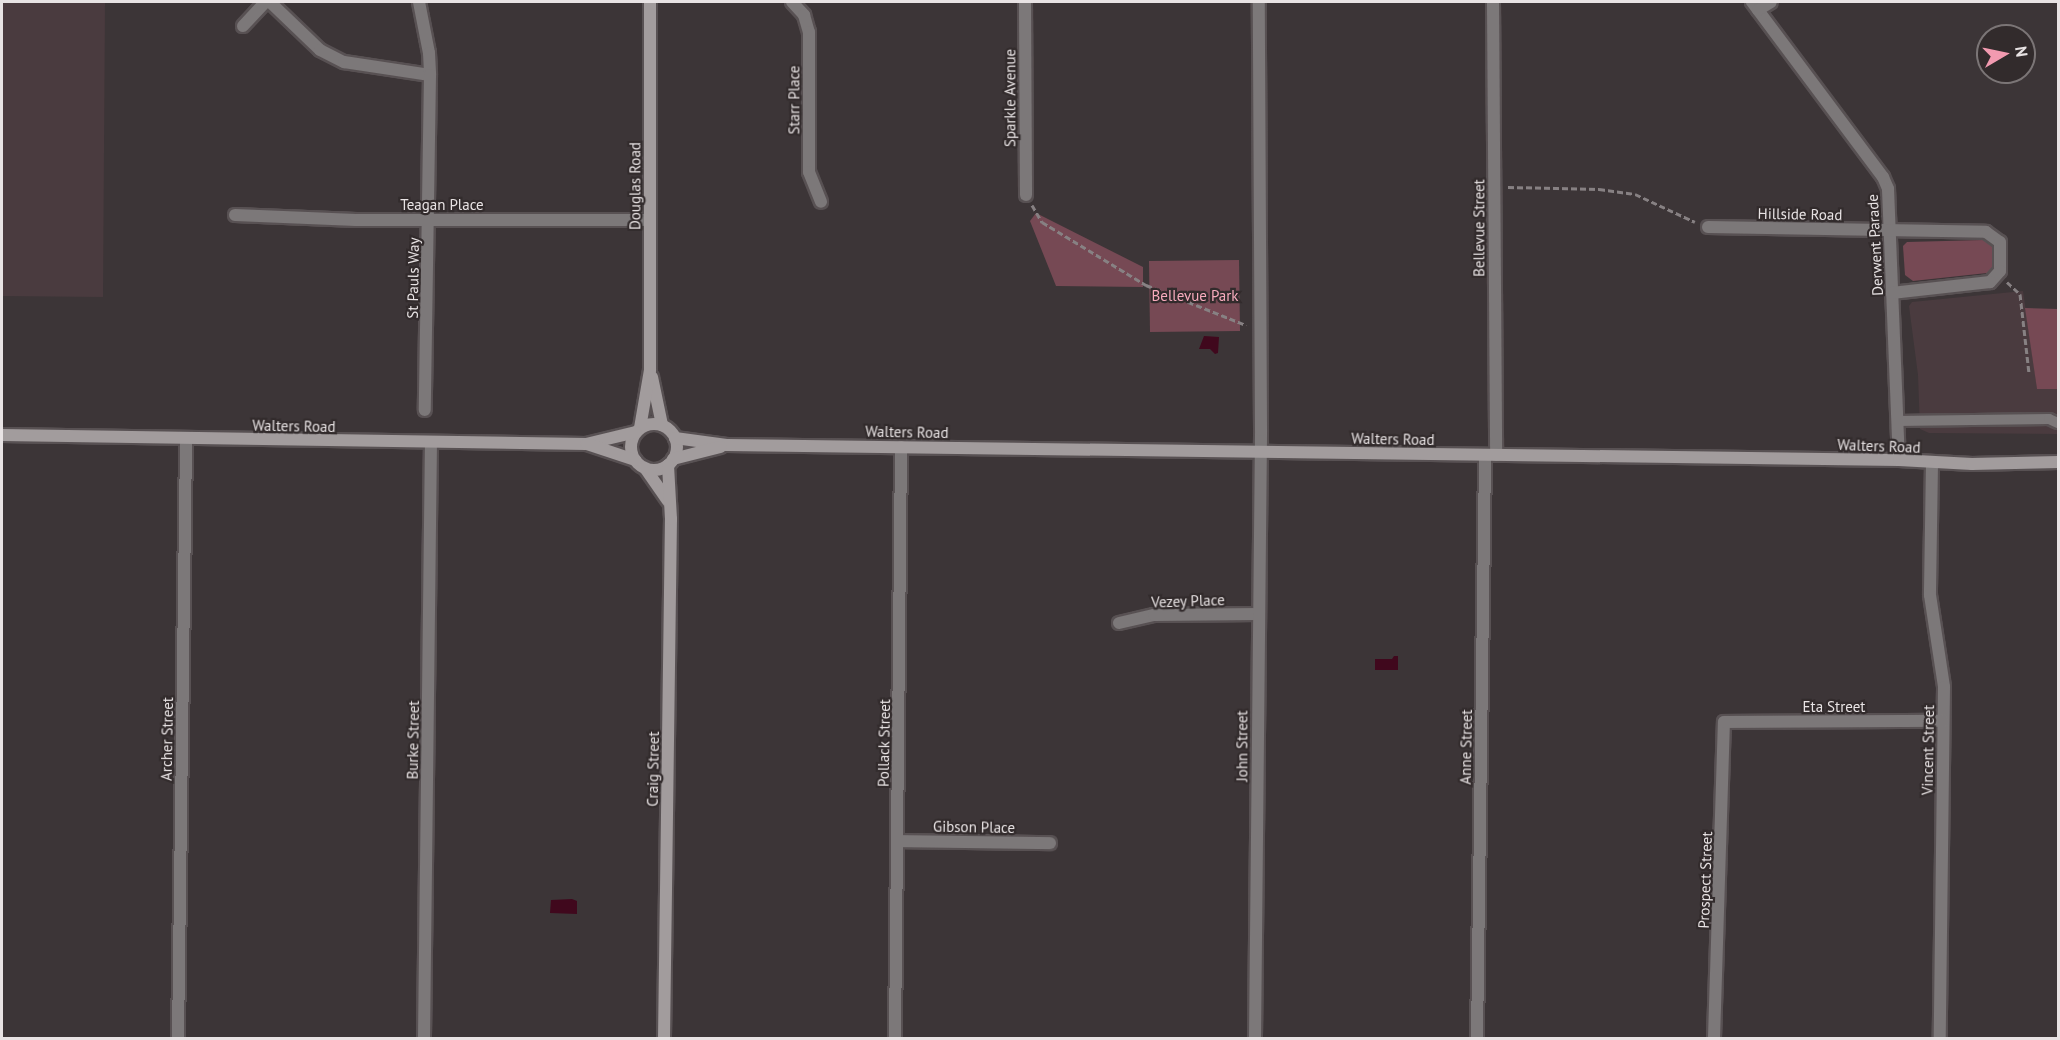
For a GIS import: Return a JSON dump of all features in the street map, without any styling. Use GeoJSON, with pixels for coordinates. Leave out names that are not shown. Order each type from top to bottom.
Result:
{"type":"FeatureCollection","features":[{"type":"Feature","properties":{"kind":"main road","name":"Douglas Road"},"geometry":{"type":"LineString","coordinates":[[638,430],[650,370],[650,2]]}},
{"type":"Feature","properties":{"kind":"main road","name":"Douglas Road"},"geometry":{"type":"LineString","coordinates":[[650,370],[662,425]]}},
{"type":"Feature","properties":{"kind":"main road"},"geometry":{"type":"LineString","coordinates":[[655,424],[662,425],[675,438],[677,445],[671,462],[657,470],[645,468],[635,460],[631,446],[638,430],[655,424]]}},
{"type":"Feature","properties":{"kind":"main road","name":"Walters Road"},"geometry":{"type":"LineString","coordinates":[[2,435],[586,444],[638,430]]}},
{"type":"Feature","properties":{"kind":"main road","name":"Walters Road"},"geometry":{"type":"LineString","coordinates":[[675,438],[727,445],[1899,460],[1932,463],[2058,462]]}},
{"type":"Feature","properties":{"kind":"main road","name":"Walters Road"},"geometry":{"type":"LineString","coordinates":[[586,444],[635,460]]}},
{"type":"Feature","properties":{"kind":"main road","name":"Walters Road"},"geometry":{"type":"LineString","coordinates":[[671,462],[727,445]]}},
{"type":"Feature","properties":{"kind":"main road","name":"Craig Street"},"geometry":{"type":"LineString","coordinates":[[664,1038],[671,519],[668,501],[671,462]]}},
{"type":"Feature","properties":{"kind":"main road","name":"Craig Street"},"geometry":{"type":"LineString","coordinates":[[645,468],[668,501]]}},
{"type":"Feature","properties":{"kind":"street"},"geometry":{"type":"LineString","coordinates":[[243,26],[267,2],[320,50],[344,62],[430,75]]}},
{"type":"Feature","properties":{"kind":"street","name":"St Pauls Way"},"geometry":{"type":"LineString","coordinates":[[419,2],[426,34],[430,75],[426,410]]}},
{"type":"Feature","properties":{"kind":"street","name":"Starr Place"},"geometry":{"type":"LineString","coordinates":[[792,2],[804,15],[809,32],[809,172],[821,202]]}},
{"type":"Feature","properties":{"kind":"street","name":"Sparkle Avenue"},"geometry":{"type":"LineString","coordinates":[[1025,2],[1026,195]]}},
{"type":"Feature","properties":{"kind":"street"},"geometry":{"type":"LineString","coordinates":[[1259,2],[1261,453]]}},
{"type":"Feature","properties":{"kind":"street","name":"Bellevue Street"},"geometry":{"type":"LineString","coordinates":[[1491,455],[1494,186],[1493,2]]}},
{"type":"Feature","properties":{"kind":"street"},"geometry":{"type":"LineString","coordinates":[[1755,6],[1771,2]]}},
{"type":"Feature","properties":{"kind":"street","name":"Derwent Parade"},"geometry":{"type":"LineString","coordinates":[[1755,6],[1883,177],[1888,189],[1899,460]]}},
{"type":"Feature","properties":{"kind":"street","name":"Teagan Place"},"geometry":{"type":"LineString","coordinates":[[235,215],[356,220],[650,220]]}},
{"type":"Feature","properties":{"kind":"street","name":"Hillside Road"},"geometry":{"type":"LineString","coordinates":[[1708,227],[1992,234],[2000,242],[2002,248],[1999,274]]}},
{"type":"Feature","properties":{"kind":"street"},"geometry":{"type":"LineString","coordinates":[[1893,293],[1986,283],[1999,274]]}},
{"type":"Feature","properties":{"kind":"street","name":"Archer Street"},"geometry":{"type":"LineString","coordinates":[[178,1038],[186,439]]}},
{"type":"Feature","properties":{"kind":"street","name":"Burke Street"},"geometry":{"type":"LineString","coordinates":[[424,1038],[431,442]]}},
{"type":"Feature","properties":{"kind":"street","name":"Pollack Street"},"geometry":{"type":"LineString","coordinates":[[895,1038],[902,447]]}},
{"type":"Feature","properties":{"kind":"street","name":"John Street"},"geometry":{"type":"LineString","coordinates":[[1255,1038],[1261,453]]}},
{"type":"Feature","properties":{"kind":"street","name":"Anne Street"},"geometry":{"type":"LineString","coordinates":[[1477,1038],[1491,455]]}},
{"type":"Feature","properties":{"kind":"street","name":"Vincent Street"},"geometry":{"type":"LineString","coordinates":[[1932,463],[1930,584],[1943,676],[1944,721],[1940,1038]]}},
{"type":"Feature","properties":{"kind":"street","name":"Vezey Place"},"geometry":{"type":"LineString","coordinates":[[1119,623],[1154,615],[1258,614]]}},
{"type":"Feature","properties":{"kind":"street","name":"Eta Street"},"geometry":{"type":"LineString","coordinates":[[1724,722],[1944,721]]}},
{"type":"Feature","properties":{"kind":"street","name":"Prospect Street"},"geometry":{"type":"LineString","coordinates":[[1714,1038],[1724,722]]}},
{"type":"Feature","properties":{"kind":"street","name":"Gibson Place"},"geometry":{"type":"LineString","coordinates":[[898,841],[1050,843]]}},
{"type":"Feature","properties":{"kind":"lane"},"geometry":{"type":"LineString","coordinates":[[1897,421],[2049,419],[2058,423]]}},
{"type":"Feature","properties":{"kind":"path"},"geometry":{"type":"LineString","coordinates":[[1494,186],[1599,189],[1635,194],[1671,213],[1708,227]]}},
{"type":"Feature","properties":{"kind":"path"},"geometry":{"type":"LineString","coordinates":[[1026,195],[1042,222],[1146,285],[1262,331]]}},
{"type":"Feature","properties":{"kind":"path"},"geometry":{"type":"LineString","coordinates":[[1999,274],[2020,294],[2029,373]]}},
{"type":"Feature","properties":{"kind":"shaded area"},"geometry":{"type":"Polygon","coordinates":[[[2,2],[105,2],[103,297],[2,296],[2,2]]]}},
{"type":"Feature","properties":{"kind":"shaded area"},"geometry":{"type":"Polygon","coordinates":[[[2023,291],[2037,388],[2058,389],[2058,434],[1929,433],[1920,429],[1918,375],[1909,306],[1912,302],[2023,291]]]}},
{"type":"Feature","properties":{"kind":"shaded area"},"geometry":{"type":"Polygon","coordinates":[[[1204,336],[1219,337],[1218,353],[1215,354],[1210,349],[1199,349],[1204,336]]]}},
{"type":"Feature","properties":{"kind":"shaded area"},"geometry":{"type":"Polygon","coordinates":[[[1398,656],[1398,670],[1375,670],[1375,659],[1392,659],[1398,656]]]}},
{"type":"Feature","properties":{"kind":"shaded area"},"geometry":{"type":"Polygon","coordinates":[[[572,899],[577,901],[577,914],[550,913],[551,900],[572,899]]]}},
{"type":"Feature","properties":{"kind":"green space"},"geometry":{"type":"Polygon","coordinates":[[[1036,213],[1143,267],[1143,287],[1056,286],[1030,221],[1036,213]]]}},
{"type":"Feature","properties":{"kind":"green space"},"geometry":{"type":"Polygon","coordinates":[[[1983,240],[1991,243],[1994,249],[1992,269],[1987,273],[1913,281],[1905,275],[1903,246],[1907,242],[1983,240]]]}},
{"type":"Feature","properties":{"kind":"green space","name":"Bellevue Park"},"geometry":{"type":"Polygon","coordinates":[[[1239,260],[1240,331],[1150,332],[1149,261],[1239,260]]]}},
{"type":"Feature","properties":{"kind":"green space"},"geometry":{"type":"Polygon","coordinates":[[[2025,308],[2058,309],[2058,389],[2037,389],[2025,308]]]}}]}
